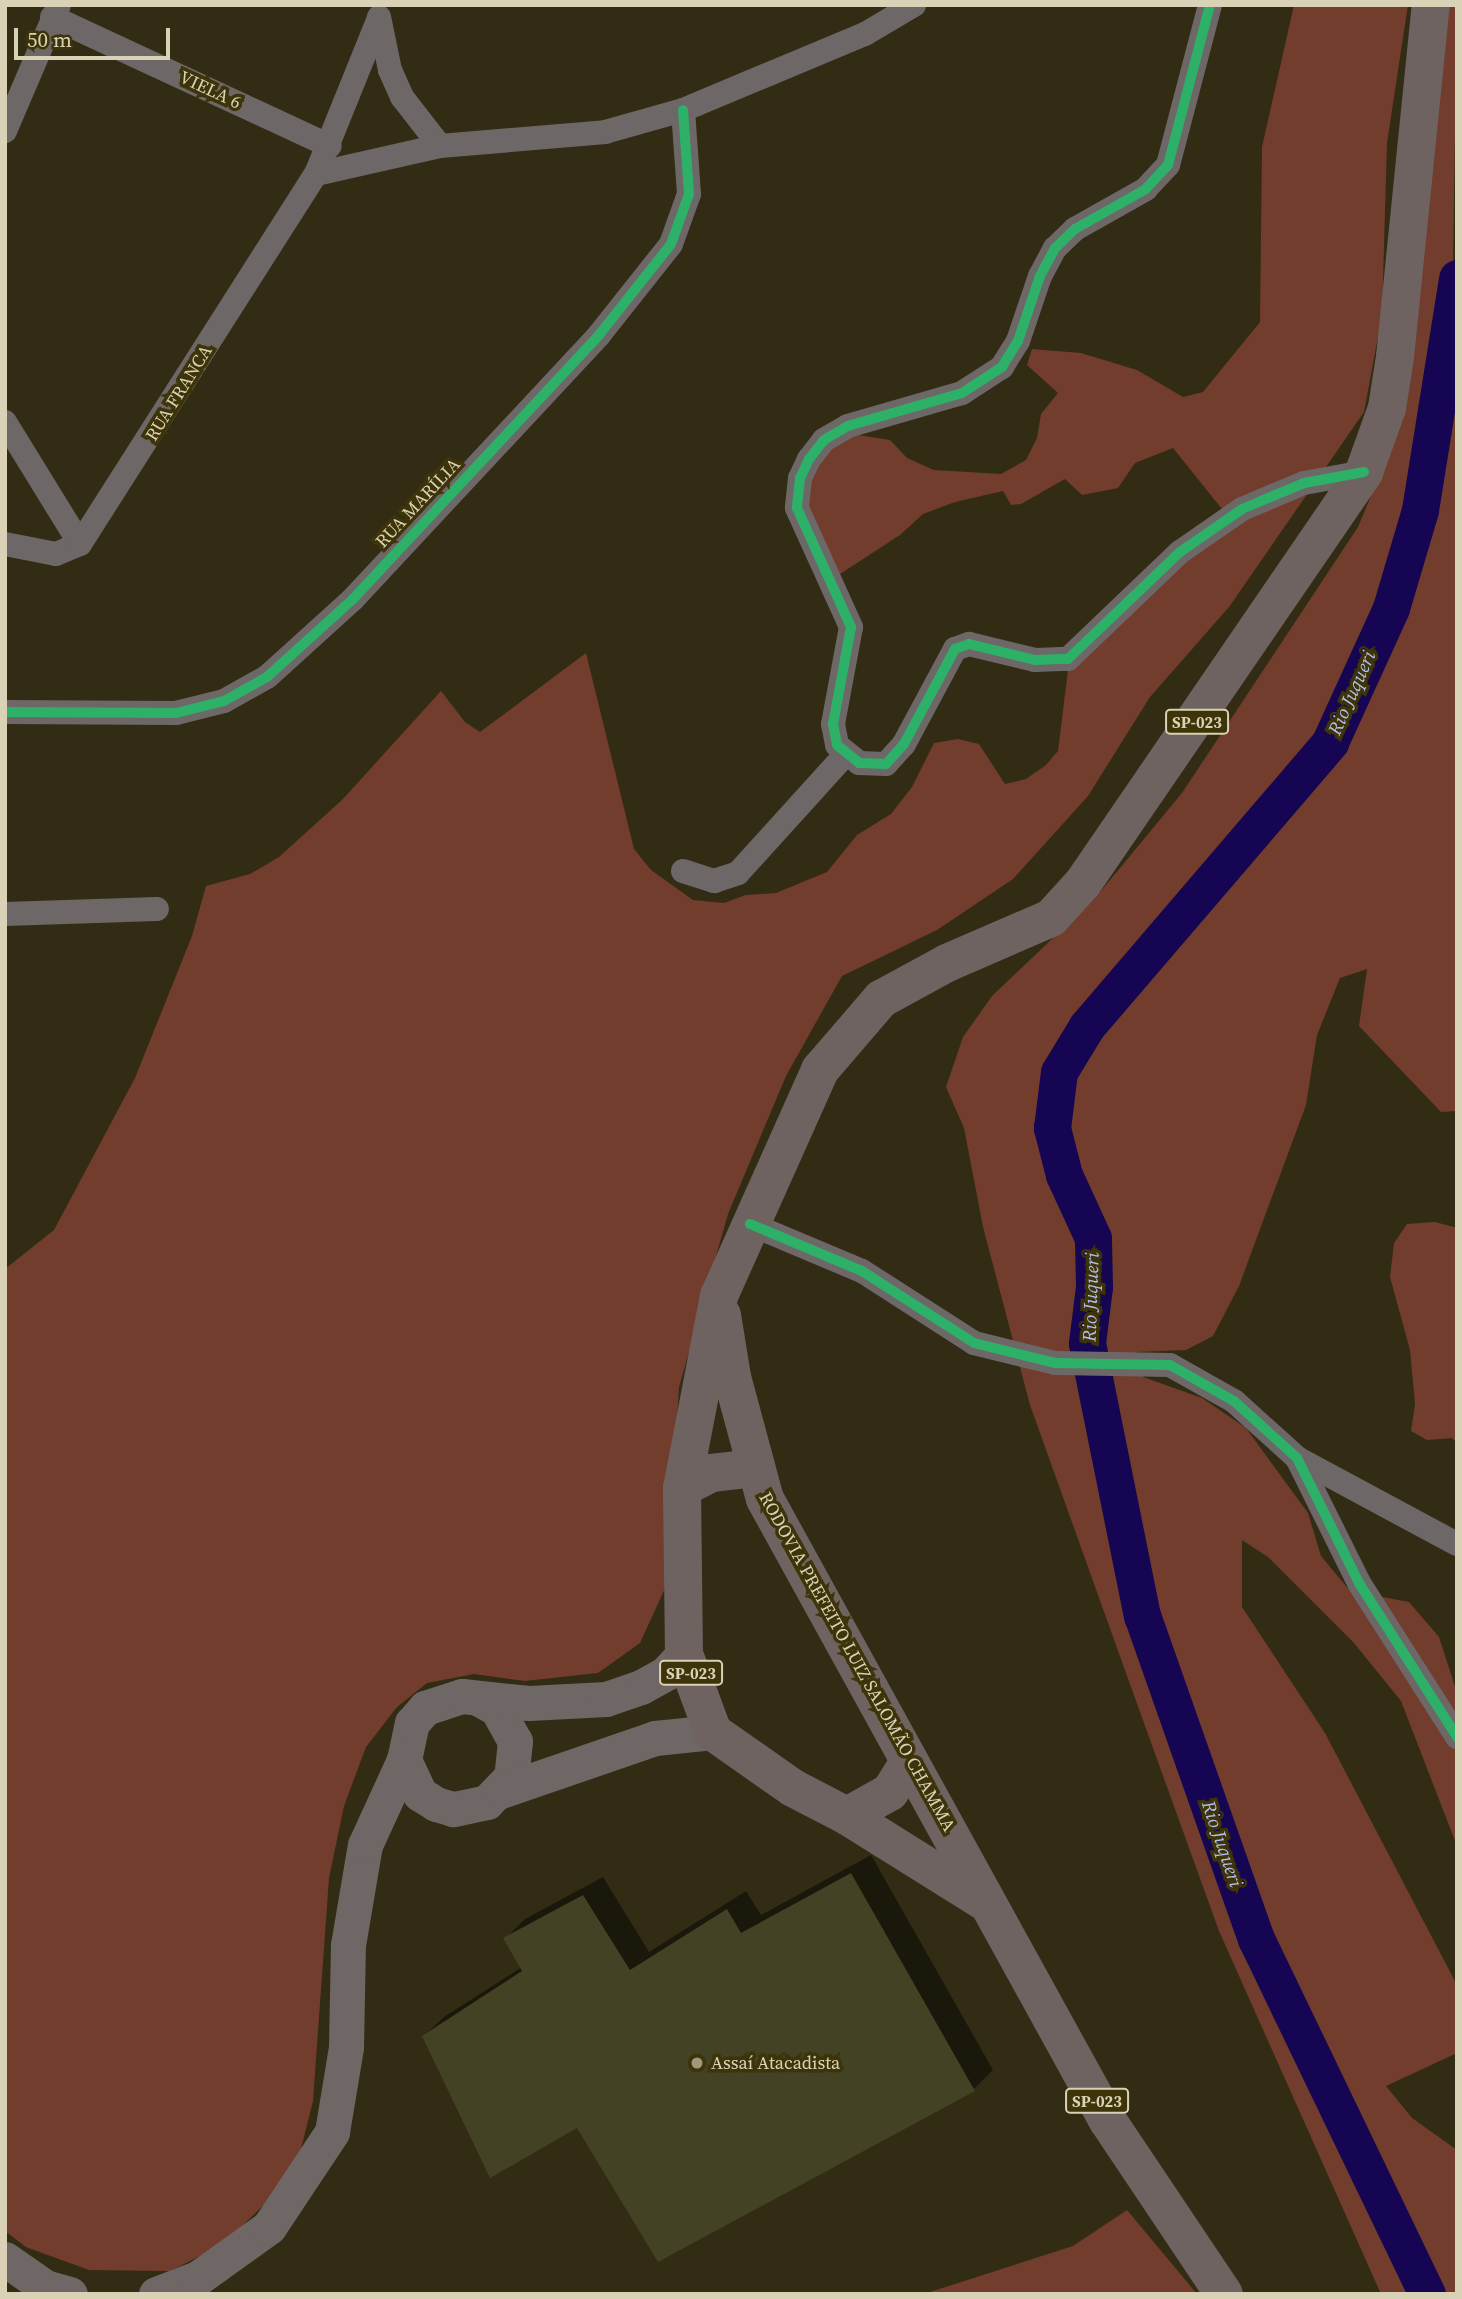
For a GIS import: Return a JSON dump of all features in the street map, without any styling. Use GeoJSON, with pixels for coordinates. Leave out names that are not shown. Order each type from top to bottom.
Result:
{"type":"FeatureCollection","features":[{"type":"Feature","properties":{"kind":"main road","name":"SP-023"},"geometry":{"type":"LineString","coordinates":[[713,1732],[684,1654],[682,1488],[719,1296],[820,1070],[881,999],[947,963],[1051,918],[1111,848],[1364,472],[1387,408],[1395,357],[1431,5]]}},
{"type":"Feature","properties":{"kind":"main road","name":"RODOVIA PREFEITO LUIZ SALOMÃO CHAMMA"},"geometry":{"type":"LineString","coordinates":[[719,1296],[732,1377],[765,1499],[983,1901],[1108,2121],[1224,2294]]}},
{"type":"Feature","properties":{"kind":"main road"},"geometry":{"type":"LineString","coordinates":[[682,1488],[711,1473],[755,1468]]}},
{"type":"Feature","properties":{"kind":"main road"},"geometry":{"type":"LineString","coordinates":[[156,2294],[198,2278],[269,2227],[332,2132],[346,2047],[348,1945],[365,1845],[404,1760],[408,1732],[425,1708],[462,1696],[481,1700],[606,1699],[641,1687],[666,1673],[684,1654]]}},
{"type":"Feature","properties":{"kind":"main road"},"geometry":{"type":"LineString","coordinates":[[481,1700],[497,1709],[515,1741],[516,1759],[501,1791]]}},
{"type":"Feature","properties":{"kind":"main road","name":"RODOVIA PREFEITO LUIZ SALOMÃO CHAMMA"},"geometry":{"type":"LineString","coordinates":[[713,1732],[793,1788],[847,1816],[983,1901]]}},
{"type":"Feature","properties":{"kind":"main road"},"geometry":{"type":"LineString","coordinates":[[404,1760],[420,1794],[436,1804],[470,1808],[501,1791],[655,1738],[713,1732]]}},
{"type":"Feature","properties":{"kind":"main road"},"geometry":{"type":"LineString","coordinates":[[847,1816],[890,1792],[909,1762]]}},
{"type":"Feature","properties":{"kind":"main road"},"geometry":{"type":"LineString","coordinates":[[5,2259],[45,2287],[70,2294]]}},
{"type":"Feature","properties":{"kind":"street"},"geometry":{"type":"LineString","coordinates":[[316,174],[440,146],[605,132],[683,110],[843,44],[914,5]]}},
{"type":"Feature","properties":{"kind":"street"},"geometry":{"type":"LineString","coordinates":[[1210,5],[1168,165],[1146,189],[1075,229],[1055,248],[1040,276],[1018,341],[1002,367],[983,383],[962,393],[848,426],[824,440],[804,469],[796,496],[802,527],[845,606],[851,627],[833,724],[836,745],[845,755],[875,766],[898,755],[955,649],[969,644],[1035,660],[1068,659],[1180,552],[1242,509],[1304,483],[1364,472]]}},
{"type":"Feature","properties":{"kind":"street"},"geometry":{"type":"LineString","coordinates":[[5,131],[56,11]]}},
{"type":"Feature","properties":{"kind":"street","name":"VIELA 6"},"geometry":{"type":"LineString","coordinates":[[56,11],[330,146]]}},
{"type":"Feature","properties":{"kind":"street"},"geometry":{"type":"LineString","coordinates":[[380,12],[402,97],[440,146]]}},
{"type":"Feature","properties":{"kind":"street","name":"RUA FRANCA"},"geometry":{"type":"LineString","coordinates":[[80,544],[316,174],[330,146],[380,12]]}},
{"type":"Feature","properties":{"kind":"street","name":"RUA MARÍLIA"},"geometry":{"type":"LineString","coordinates":[[5,712],[176,713],[223,701],[267,677],[353,599],[599,335],[671,244],[689,194],[683,110]]}},
{"type":"Feature","properties":{"kind":"street"},"geometry":{"type":"LineString","coordinates":[[5,422],[80,544],[56,554],[5,544]]}},
{"type":"Feature","properties":{"kind":"street"},"geometry":{"type":"LineString","coordinates":[[683,872],[714,881],[738,873],[845,755]]}},
{"type":"Feature","properties":{"kind":"street"},"geometry":{"type":"LineString","coordinates":[[5,914],[157,909]]}},
{"type":"Feature","properties":{"kind":"street"},"geometry":{"type":"LineString","coordinates":[[750,1224],[862,1271],[974,1343],[1055,1363],[1117,1361],[1170,1365],[1189,1371],[1242,1407],[1297,1458],[1457,1544]]}},
{"type":"Feature","properties":{"kind":"street"},"geometry":{"type":"LineString","coordinates":[[1297,1458],[1359,1583],[1457,1737]]}},
{"type":"Feature","properties":{"kind":"shaded area"},"geometry":{"type":"Polygon","coordinates":[[[1294,5],[1408,5],[1387,143],[1382,315],[1364,412],[1229,607],[1150,697],[1088,796],[1013,879],[937,930],[842,976],[786,1076],[728,1214],[679,1387],[667,1584],[640,1643],[598,1673],[525,1681],[474,1674],[427,1683],[397,1707],[366,1747],[344,1806],[329,1878],[313,2101],[300,2153],[280,2189],[224,2244],[170,2271],[89,2270],[26,2247],[5,2231],[5,1269],[54,1230],[135,1078],[192,936],[206,886],[250,874],[279,857],[343,799],[441,691],[465,722],[480,732],[586,653],[634,849],[651,870],[693,900],[724,903],[746,895],[776,893],[827,872],[857,835],[891,814],[912,787],[934,743],[958,739],[979,744],[1005,784],[1026,779],[1046,765],[1058,751],[1068,670],[1222,509],[1173,448],[1135,463],[1118,488],[1082,495],[1065,479],[1021,504],[1011,505],[1003,491],[955,502],[923,514],[900,535],[837,576],[800,509],[827,443],[858,435],[890,440],[907,458],[934,470],[1001,474],[1026,460],[1037,438],[1041,414],[1058,393],[1027,365],[1032,349],[1081,353],[1137,370],[1183,397],[1203,392],[1260,322],[1262,147],[1294,5]]]}},
{"type":"Feature","properties":{"kind":"shaded area"},"geometry":{"type":"Polygon","coordinates":[[[1448,5],[1457,5],[1453,262],[1457,263],[1457,1111],[1441,1112],[1359,1026],[1367,969],[1340,978],[1317,1035],[1306,1105],[1239,1286],[1213,1336],[1186,1350],[1136,1352],[1143,1377],[1202,1398],[1246,1428],[1308,1513],[1321,1556],[1350,1591],[1409,1602],[1439,1637],[1457,1693],[1457,1846],[1401,1701],[1354,1643],[1268,1557],[1242,1540],[1242,1607],[1325,1733],[1457,1985],[1457,2053],[1386,2086],[1412,2118],[1457,2150],[1457,2294],[1381,2294],[1219,1931],[1131,1687],[1030,1405],[983,1227],[964,1128],[946,1087],[963,1037],[992,996],[1096,897],[1182,793],[1358,527],[1395,438],[1448,5]]]}},
{"type":"Feature","properties":{"kind":"shaded area"},"geometry":{"type":"Polygon","coordinates":[[[1435,1222],[1457,1228],[1457,1443],[1452,1438],[1427,1440],[1411,1431],[1415,1404],[1410,1350],[1390,1277],[1394,1243],[1407,1224],[1435,1222]]]}},
{"type":"Feature","properties":{"kind":"shaded area"},"geometry":{"type":"Polygon","coordinates":[[[1127,2210],[1197,2294],[924,2294],[1073,2246],[1127,2210]]]}},
{"type":"Feature","properties":{"kind":"building","name":"Assaí Atacadista"},"geometry":{"type":"Polygon","coordinates":[[[851,1873],[975,2091],[658,2262],[577,2128],[490,2178],[422,2036],[522,1971],[503,1938],[583,1895],[630,1970],[727,1909],[741,1933],[851,1873]]]}},
{"type":"Feature","properties":{"kind":"waterway","name":"Rio Juqueri"},"geometry":{"type":"LineString","coordinates":[[1427,2294],[1256,1939],[1142,1616],[1087,1343],[1094,1287],[1093,1238],[1064,1175],[1052,1128],[1059,1072],[1087,1026],[1330,742],[1391,608],[1420,510],[1457,278]]}},
{"type":"Feature","properties":{"kind":"cycle path"},"geometry":{"type":"LineString","coordinates":[[1210,5],[1168,165],[1146,189],[1075,229],[1055,248],[1040,276],[1018,341],[1002,367],[962,393],[848,426],[824,440],[809,459],[800,478],[797,508],[851,627],[833,724],[837,745],[859,763],[886,764],[904,744],[955,649],[969,644],[1035,660],[1068,659],[1180,552],[1242,509],[1304,483],[1364,472]]}},
{"type":"Feature","properties":{"kind":"cycle path"},"geometry":{"type":"LineString","coordinates":[[5,712],[176,713],[224,701],[267,677],[353,599],[599,335],[671,244],[689,194],[683,110]]}},
{"type":"Feature","properties":{"kind":"cycle path"},"geometry":{"type":"LineString","coordinates":[[750,1224],[862,1271],[974,1343],[1055,1363],[1170,1365],[1234,1401],[1297,1458],[1359,1583],[1457,1737]]}},
{"type":"Feature","properties":{"kind":"place","name":"Assaí Atacadista"},"geometry":{"type":"Point","coordinates":[697,2063]}}]}
